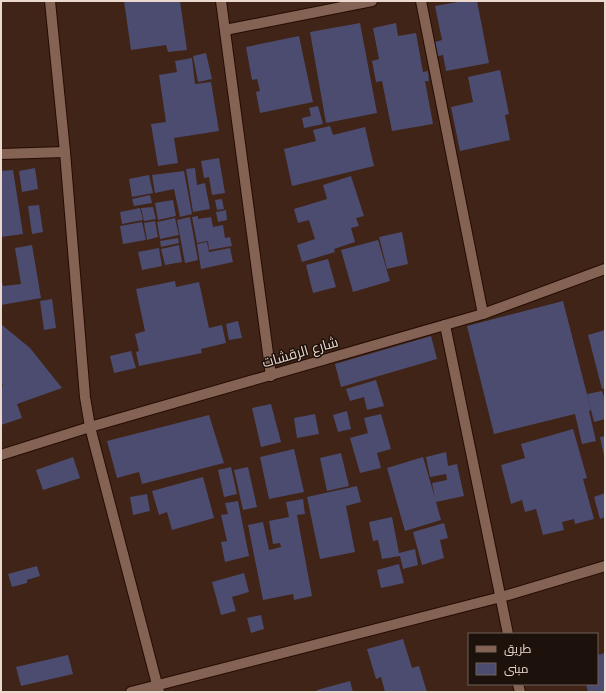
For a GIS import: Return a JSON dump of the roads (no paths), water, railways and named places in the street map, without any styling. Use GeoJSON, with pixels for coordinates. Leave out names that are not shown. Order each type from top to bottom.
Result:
{"type":"FeatureCollection","features":[{"type":"Feature","properties":{"kind":"street"},"geometry":{"type":"LineString","coordinates":[[50,1],[85,397],[90,427],[158,689]]}},
{"type":"Feature","properties":{"kind":"street"},"geometry":{"type":"LineString","coordinates":[[221,1],[271,376]]}},
{"type":"Feature","properties":{"kind":"street"},"geometry":{"type":"LineString","coordinates":[[225,30],[372,1]]}},
{"type":"Feature","properties":{"kind":"street"},"geometry":{"type":"LineString","coordinates":[[421,1],[483,314]]}},
{"type":"Feature","properties":{"kind":"street"},"geometry":{"type":"LineString","coordinates":[[1,154],[64,152]]}},
{"type":"Feature","properties":{"kind":"street","name":"شارع الرقشات"},"geometry":{"type":"LineString","coordinates":[[1,455],[90,427],[483,314],[605,269]]}},
{"type":"Feature","properties":{"kind":"street"},"geometry":{"type":"LineString","coordinates":[[445,325],[508,633]]}},
{"type":"Feature","properties":{"kind":"street"},"geometry":{"type":"LineString","coordinates":[[131,692],[158,689],[501,597],[605,566]]}}]}
